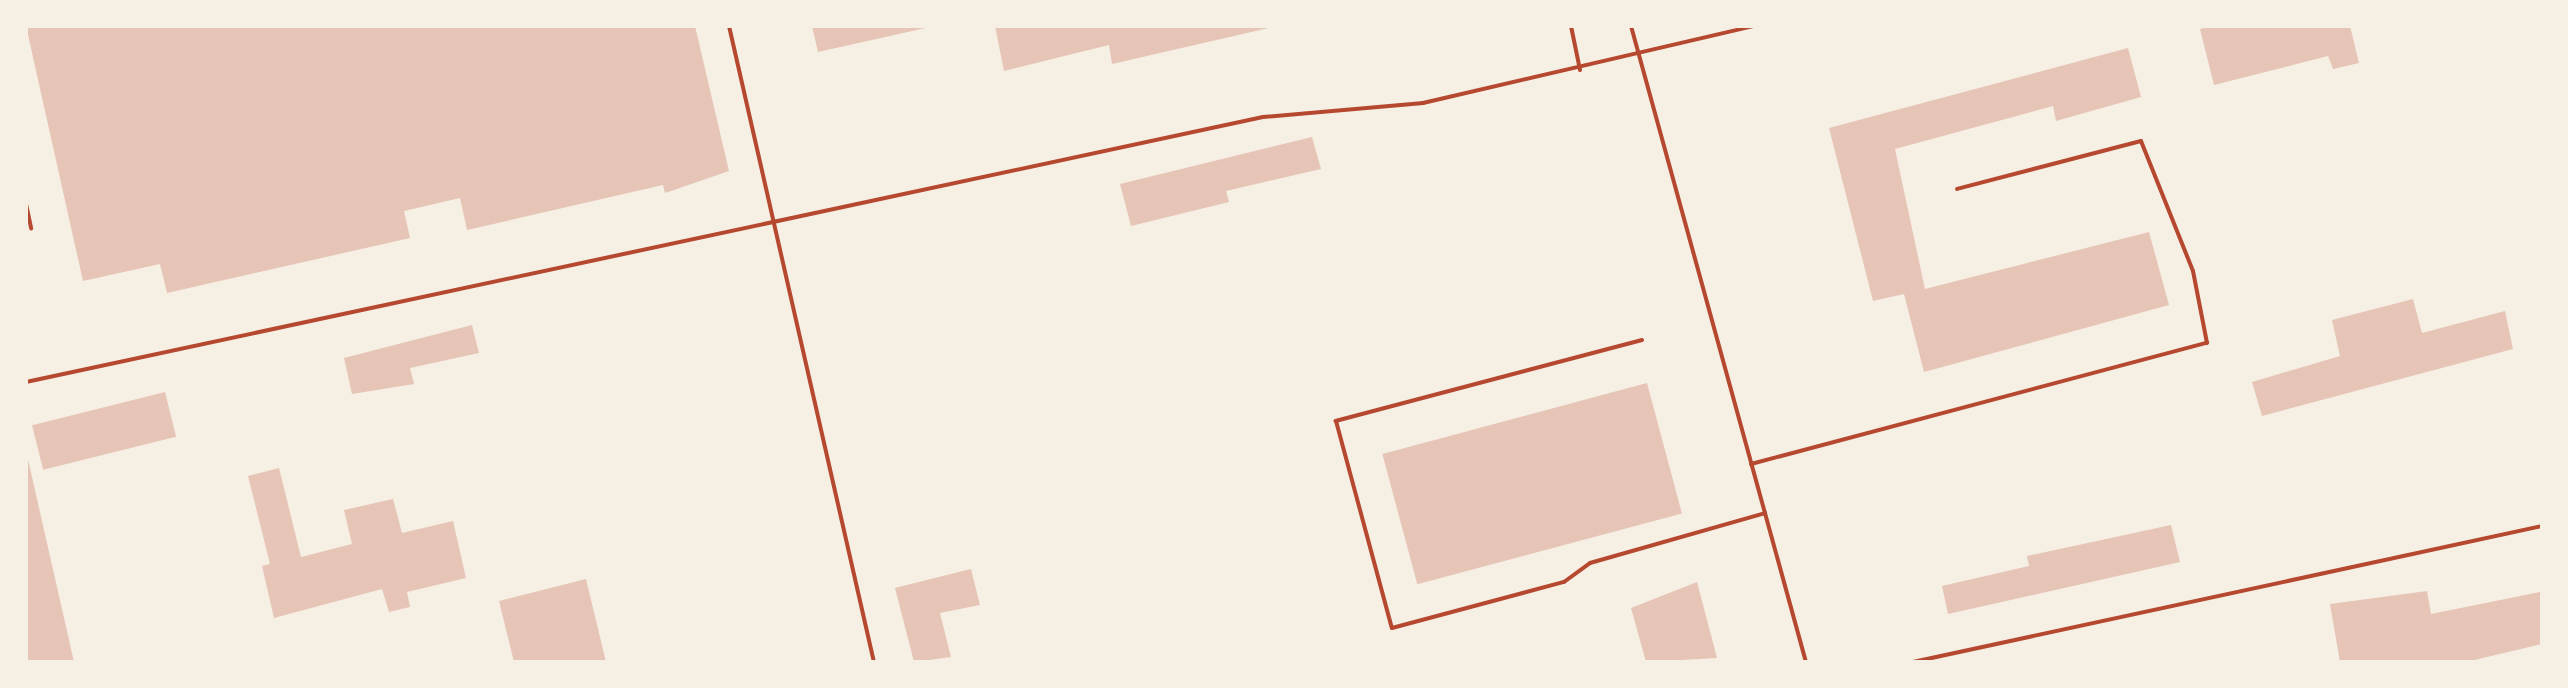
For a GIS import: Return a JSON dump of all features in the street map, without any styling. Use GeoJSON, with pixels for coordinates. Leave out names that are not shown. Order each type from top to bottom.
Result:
{"type":"FeatureCollection","features":[{"type":"Feature","properties":{"kind":"lane"},"geometry":{"type":"LineString","coordinates":[[729,26],[874,662]]}},
{"type":"Feature","properties":{"kind":"lane"},"geometry":{"type":"LineString","coordinates":[[1571,26],[1580,70]]}},
{"type":"Feature","properties":{"kind":"lane"},"geometry":{"type":"LineString","coordinates":[[1631,26],[1806,662]]}},
{"type":"Feature","properties":{"kind":"lane"},"geometry":{"type":"LineString","coordinates":[[26,382],[1263,117],[1423,103],[1580,70],[1753,26]]}},
{"type":"Feature","properties":{"kind":"lane"},"geometry":{"type":"LineString","coordinates":[[1751,464],[2207,343],[2193,271],[2141,141],[1957,189]]}},
{"type":"Feature","properties":{"kind":"lane"},"geometry":{"type":"LineString","coordinates":[[26,204],[31,228]]}},
{"type":"Feature","properties":{"kind":"lane"},"geometry":{"type":"LineString","coordinates":[[1642,340],[1336,421],[1392,628],[1564,582],[1590,563],[1765,513]]}},
{"type":"Feature","properties":{"kind":"lane"},"geometry":{"type":"LineString","coordinates":[[1913,662],[2542,526]]}},
{"type":"Feature","properties":{"kind":"building"},"geometry":{"type":"Polygon","coordinates":[[[26,26],[695,26],[729,171],[665,193],[663,185],[467,230],[460,198],[404,211],[410,238],[167,293],[160,264],[83,281],[26,26]]]}},
{"type":"Feature","properties":{"kind":"building"},"geometry":{"type":"Polygon","coordinates":[[[812,26],[930,26],[930,27],[818,52],[812,26]]]}},
{"type":"Feature","properties":{"kind":"building"},"geometry":{"type":"Polygon","coordinates":[[[995,26],[1273,27],[1112,64],[1109,45],[1004,71],[995,26]]]}},
{"type":"Feature","properties":{"kind":"building"},"geometry":{"type":"Polygon","coordinates":[[[2214,26],[2350,26],[2359,63],[2333,69],[2328,56],[2214,85],[2200,29],[2214,26]]]}},
{"type":"Feature","properties":{"kind":"building"},"geometry":{"type":"Polygon","coordinates":[[[2128,48],[2141,97],[2056,121],[2053,106],[1895,149],[1925,289],[2149,232],[2169,305],[1924,372],[1904,294],[1873,301],[1829,128],[2128,48]]]}},
{"type":"Feature","properties":{"kind":"building"},"geometry":{"type":"Polygon","coordinates":[[[1312,137],[1321,169],[1226,191],[1229,202],[1131,226],[1120,184],[1312,137]]]}},
{"type":"Feature","properties":{"kind":"building"},"geometry":{"type":"Polygon","coordinates":[[[2413,299],[2422,333],[2505,311],[2513,349],[2262,416],[2252,382],[2340,356],[2332,320],[2413,299]]]}},
{"type":"Feature","properties":{"kind":"building"},"geometry":{"type":"Polygon","coordinates":[[[472,325],[479,353],[410,368],[414,384],[352,394],[344,358],[472,325]]]}},
{"type":"Feature","properties":{"kind":"building"},"geometry":{"type":"Polygon","coordinates":[[[1647,383],[1682,513],[1417,584],[1382,454],[1647,383]]]}},
{"type":"Feature","properties":{"kind":"building"},"geometry":{"type":"Polygon","coordinates":[[[165,392],[176,437],[43,470],[32,425],[165,392]]]}},
{"type":"Feature","properties":{"kind":"building"},"geometry":{"type":"Polygon","coordinates":[[[27,455],[74,662],[26,662],[27,455]]]}},
{"type":"Feature","properties":{"kind":"building"},"geometry":{"type":"Polygon","coordinates":[[[279,468],[301,557],[352,544],[344,510],[393,499],[402,533],[453,521],[466,578],[407,592],[410,607],[389,612],[382,589],[274,618],[262,566],[270,564],[248,476],[279,468]]]}},
{"type":"Feature","properties":{"kind":"building"},"geometry":{"type":"Polygon","coordinates":[[[2171,525],[2180,562],[1948,614],[1942,586],[2029,566],[2027,556],[2171,525]]]}},
{"type":"Feature","properties":{"kind":"building"},"geometry":{"type":"Polygon","coordinates":[[[971,569],[980,605],[940,613],[951,657],[914,662],[895,588],[971,569]]]}},
{"type":"Feature","properties":{"kind":"building"},"geometry":{"type":"Polygon","coordinates":[[[2542,576],[2542,644],[2466,662],[2340,662],[2330,604],[2427,591],[2431,614],[2540,592],[2542,576]]]}},
{"type":"Feature","properties":{"kind":"building"},"geometry":{"type":"Polygon","coordinates":[[[586,579],[606,662],[514,662],[499,601],[586,579]]]}},
{"type":"Feature","properties":{"kind":"building"},"geometry":{"type":"Polygon","coordinates":[[[1697,582],[1717,658],[1646,662],[1631,608],[1697,582]]]}}]}
